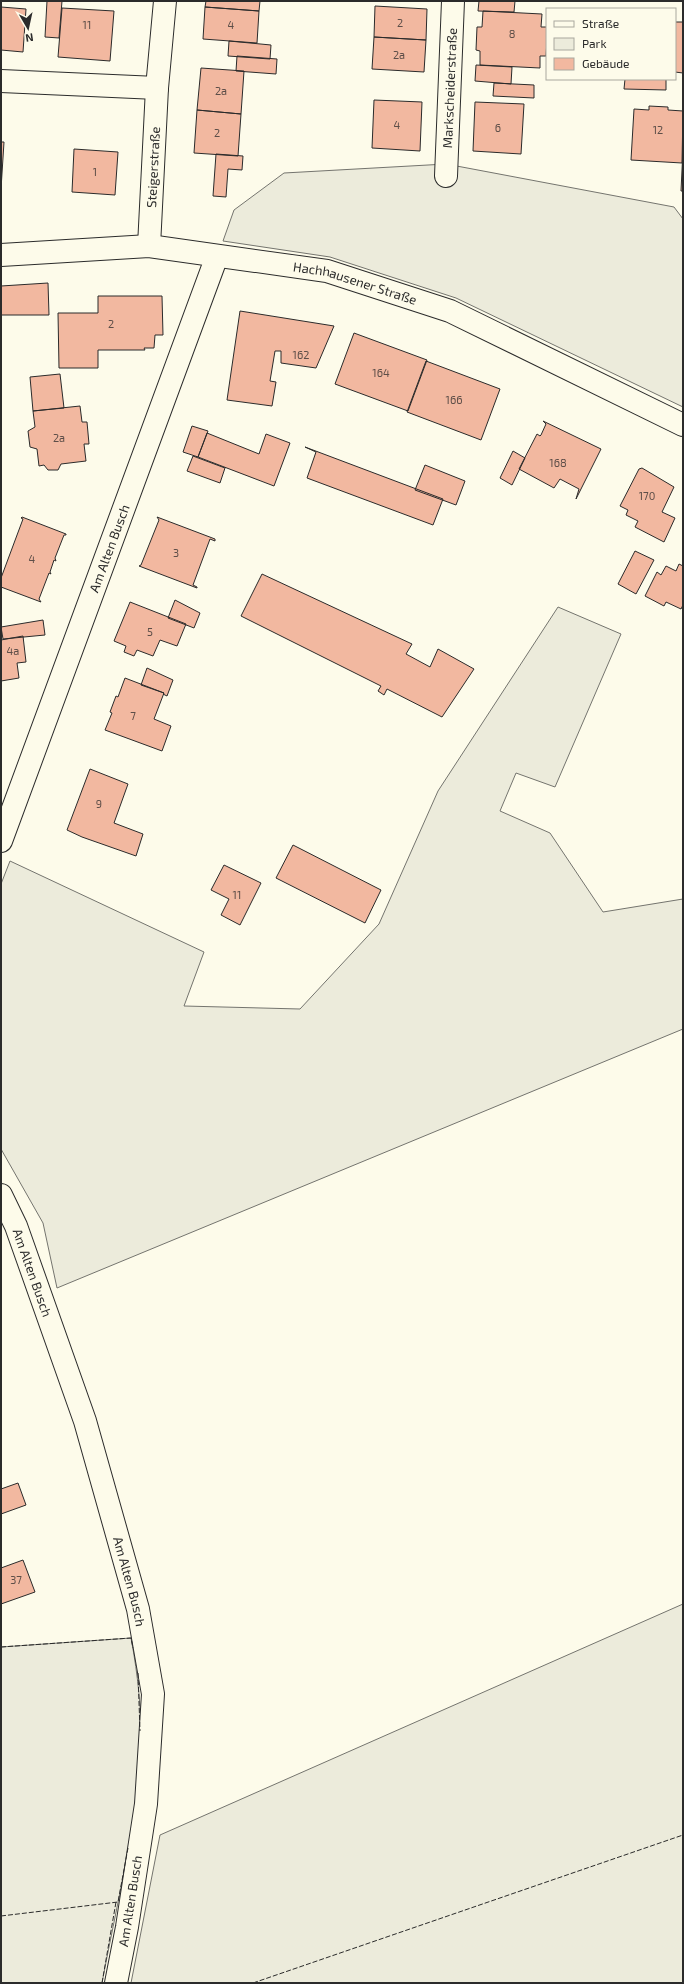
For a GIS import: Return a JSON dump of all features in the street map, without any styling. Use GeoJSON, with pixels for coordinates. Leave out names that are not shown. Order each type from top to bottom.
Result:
{"type":"FeatureCollection","features":[{"type":"Feature","properties":{"kind":"street","name":"Steigerstraße"},"geometry":{"type":"LineString","coordinates":[[149,246],[157,88],[165,1]]}},
{"type":"Feature","properties":{"kind":"street","name":"Markscheiderstraße"},"geometry":{"type":"LineString","coordinates":[[446,176],[453,1]]}},
{"type":"Feature","properties":{"kind":"street"},"geometry":{"type":"LineString","coordinates":[[1,81],[157,88]]}},
{"type":"Feature","properties":{"kind":"street","name":"Hachhausener Straße"},"geometry":{"type":"LineString","coordinates":[[1,255],[149,246],[327,271],[450,310],[683,425]]}},
{"type":"Feature","properties":{"kind":"street","name":"Am Alten Busch"},"geometry":{"type":"LineString","coordinates":[[1,841],[217,256]]}},
{"type":"Feature","properties":{"kind":"street","name":"Am Alten Busch"},"geometry":{"type":"LineString","coordinates":[[1,1195],[16,1226],[85,1421],[138,1609],[153,1694],[146,1804],[127,1927],[116,1983]]}},
{"type":"Feature","properties":{"kind":"green space"},"geometry":{"type":"Polygon","coordinates":[[[446,164],[674,207],[683,219],[683,407],[456,298],[330,257],[223,241],[234,210],[284,173],[446,164]]]}},
{"type":"Feature","properties":{"kind":"green space"},"geometry":{"type":"Polygon","coordinates":[[[558,607],[621,634],[555,787],[516,773],[500,811],[550,833],[603,912],[683,899],[683,1029],[57,1288],[43,1223],[1,1149],[1,884],[10,861],[204,952],[184,1006],[300,1009],[379,924],[438,791],[558,607]]]}},
{"type":"Feature","properties":{"kind":"green space"},"geometry":{"type":"Polygon","coordinates":[[[683,1604],[683,1983],[131,1983],[160,1835],[683,1604]]]}},
{"type":"Feature","properties":{"kind":"green space"},"geometry":{"type":"Polygon","coordinates":[[[131,1638],[136,1667],[141,1727],[138,1784],[124,1870],[102,1983],[1,1983],[1,1647],[131,1638]]]}},
{"type":"Feature","properties":{"kind":"building"},"geometry":{"type":"Polygon","coordinates":[[[47,1],[62,1],[59,38],[45,37],[47,1]]]}},
{"type":"Feature","properties":{"kind":"building"},"geometry":{"type":"Polygon","coordinates":[[[206,1],[260,1],[259,11],[205,7],[206,1]]]}},
{"type":"Feature","properties":{"kind":"building"},"geometry":{"type":"Polygon","coordinates":[[[479,1],[515,1],[514,12],[478,11],[479,1]]]}},
{"type":"Feature","properties":{"kind":"building"},"geometry":{"type":"Polygon","coordinates":[[[375,6],[427,9],[426,40],[374,37],[375,6]]]}},
{"type":"Feature","properties":{"kind":"building"},"geometry":{"type":"Polygon","coordinates":[[[1,7],[26,9],[23,52],[1,50],[1,7]]]}},
{"type":"Feature","properties":{"kind":"building"},"geometry":{"type":"Polygon","coordinates":[[[205,7],[259,11],[257,43],[203,39],[205,7]]]}},
{"type":"Feature","properties":{"kind":"building"},"geometry":{"type":"Polygon","coordinates":[[[62,8],[114,11],[110,61],[58,57],[62,8]]]}},
{"type":"Feature","properties":{"kind":"building"},"geometry":{"type":"Polygon","coordinates":[[[483,11],[542,14],[541,27],[546,27],[546,56],[540,56],[540,68],[480,65],[480,51],[476,50],[477,27],[482,27],[483,11]]]}},
{"type":"Feature","properties":{"kind":"building"},"geometry":{"type":"Polygon","coordinates":[[[676,22],[683,22],[683,73],[676,72],[676,22]]]}},
{"type":"Feature","properties":{"kind":"building"},"geometry":{"type":"Polygon","coordinates":[[[374,37],[426,40],[424,72],[372,69],[374,37]]]}},
{"type":"Feature","properties":{"kind":"building"},"geometry":{"type":"Polygon","coordinates":[[[229,41],[271,45],[270,59],[228,56],[229,41]]]}},
{"type":"Feature","properties":{"kind":"building"},"geometry":{"type":"Polygon","coordinates":[[[237,56],[277,59],[276,74],[236,71],[237,56]]]}},
{"type":"Feature","properties":{"kind":"building"},"geometry":{"type":"Polygon","coordinates":[[[476,65],[512,67],[511,84],[475,81],[476,65]]]}},
{"type":"Feature","properties":{"kind":"building"},"geometry":{"type":"Polygon","coordinates":[[[201,68],[244,71],[241,114],[197,110],[201,68]]]}},
{"type":"Feature","properties":{"kind":"building"},"geometry":{"type":"Polygon","coordinates":[[[625,80],[666,80],[666,90],[624,89],[625,80]]]}},
{"type":"Feature","properties":{"kind":"building"},"geometry":{"type":"Polygon","coordinates":[[[494,83],[534,85],[534,98],[493,96],[494,83]]]}},
{"type":"Feature","properties":{"kind":"building"},"geometry":{"type":"Polygon","coordinates":[[[374,100],[422,102],[420,151],[372,148],[374,100]]]}},
{"type":"Feature","properties":{"kind":"building"},"geometry":{"type":"Polygon","coordinates":[[[475,102],[524,104],[521,154],[473,151],[475,102]]]}},
{"type":"Feature","properties":{"kind":"building"},"geometry":{"type":"Polygon","coordinates":[[[649,106],[668,107],[668,110],[683,111],[682,163],[631,160],[634,109],[649,110],[649,106]]]}},
{"type":"Feature","properties":{"kind":"building"},"geometry":{"type":"Polygon","coordinates":[[[197,110],[241,114],[238,156],[194,153],[197,110]]]}},
{"type":"Feature","properties":{"kind":"building"},"geometry":{"type":"Polygon","coordinates":[[[1,142],[4,142],[1,189],[1,142]]]}},
{"type":"Feature","properties":{"kind":"building"},"geometry":{"type":"Polygon","coordinates":[[[74,149],[118,152],[115,195],[72,192],[74,149]]]}},
{"type":"Feature","properties":{"kind":"building"},"geometry":{"type":"Polygon","coordinates":[[[683,149],[683,191],[681,191],[683,149]]]}},
{"type":"Feature","properties":{"kind":"building"},"geometry":{"type":"Polygon","coordinates":[[[216,154],[243,156],[242,170],[228,169],[226,197],[213,196],[216,154]]]}},
{"type":"Feature","properties":{"kind":"building"},"geometry":{"type":"Polygon","coordinates":[[[48,283],[49,315],[1,315],[1,286],[48,283]]]}},
{"type":"Feature","properties":{"kind":"building"},"geometry":{"type":"Polygon","coordinates":[[[98,296],[162,296],[163,335],[155,335],[154,348],[144,348],[145,350],[98,350],[98,368],[59,368],[58,313],[98,313],[98,296]]]}},
{"type":"Feature","properties":{"kind":"building"},"geometry":{"type":"Polygon","coordinates":[[[240,311],[334,326],[316,368],[281,363],[281,351],[275,351],[270,381],[276,382],[272,406],[227,400],[240,311]]]}},
{"type":"Feature","properties":{"kind":"building"},"geometry":{"type":"Polygon","coordinates":[[[354,333],[427,360],[408,411],[335,384],[354,333]]]}},
{"type":"Feature","properties":{"kind":"building"},"geometry":{"type":"Polygon","coordinates":[[[426,361],[500,389],[481,440],[407,412],[426,361]]]}},
{"type":"Feature","properties":{"kind":"building"},"geometry":{"type":"Polygon","coordinates":[[[60,374],[64,408],[33,411],[30,377],[60,374]]]}},
{"type":"Feature","properties":{"kind":"building"},"geometry":{"type":"Polygon","coordinates":[[[80,406],[82,422],[87,422],[89,444],[84,444],[86,461],[61,464],[58,470],[48,470],[44,465],[39,466],[37,449],[30,447],[28,431],[35,427],[33,411],[80,406]]]}},
{"type":"Feature","properties":{"kind":"building"},"geometry":{"type":"Polygon","coordinates":[[[543,421],[601,449],[576,499],[579,489],[560,479],[554,488],[519,469],[537,434],[540,436],[541,435],[546,424],[543,421]]]}},
{"type":"Feature","properties":{"kind":"building"},"geometry":{"type":"Polygon","coordinates":[[[192,426],[208,431],[198,457],[183,452],[192,426]]]}},
{"type":"Feature","properties":{"kind":"building"},"geometry":{"type":"Polygon","coordinates":[[[207,433],[259,454],[266,434],[290,443],[274,486],[198,457],[207,433]]]}},
{"type":"Feature","properties":{"kind":"building"},"geometry":{"type":"Polygon","coordinates":[[[305,447],[443,499],[433,525],[307,478],[316,452],[305,447]]]}},
{"type":"Feature","properties":{"kind":"building"},"geometry":{"type":"Polygon","coordinates":[[[513,451],[525,458],[512,485],[500,478],[513,451]]]}},
{"type":"Feature","properties":{"kind":"building"},"geometry":{"type":"Polygon","coordinates":[[[193,456],[225,468],[220,483],[187,471],[193,456]]]}},
{"type":"Feature","properties":{"kind":"building"},"geometry":{"type":"Polygon","coordinates":[[[425,465],[465,481],[456,505],[415,490],[425,465]]]}},
{"type":"Feature","properties":{"kind":"building"},"geometry":{"type":"Polygon","coordinates":[[[642,468],[674,487],[662,512],[675,518],[664,542],[635,527],[638,521],[626,515],[628,510],[620,506],[639,469],[642,468]]]}},
{"type":"Feature","properties":{"kind":"building"},"geometry":{"type":"Polygon","coordinates":[[[22,517],[66,534],[64,535],[55,558],[56,561],[54,560],[50,572],[51,574],[49,573],[39,599],[41,602],[1,587],[1,578],[23,519],[21,518],[22,517]]]}},
{"type":"Feature","properties":{"kind":"building"},"geometry":{"type":"Polygon","coordinates":[[[157,517],[215,539],[215,541],[210,539],[193,585],[197,588],[139,566],[141,565],[159,520],[157,517]]]}},
{"type":"Feature","properties":{"kind":"building"},"geometry":{"type":"Polygon","coordinates":[[[635,551],[654,560],[636,594],[618,584],[635,551]]]}},
{"type":"Feature","properties":{"kind":"building"},"geometry":{"type":"Polygon","coordinates":[[[679,564],[683,566],[683,605],[681,609],[666,602],[664,606],[645,596],[657,572],[661,575],[666,566],[676,571],[679,564]]]}},
{"type":"Feature","properties":{"kind":"building"},"geometry":{"type":"Polygon","coordinates":[[[262,574],[412,644],[406,654],[430,667],[438,649],[474,669],[442,717],[387,689],[384,695],[378,691],[381,686],[241,616],[262,574]]]}},
{"type":"Feature","properties":{"kind":"building"},"geometry":{"type":"Polygon","coordinates":[[[175,600],[200,613],[194,628],[168,618],[175,600]]]}},
{"type":"Feature","properties":{"kind":"building"},"geometry":{"type":"Polygon","coordinates":[[[130,602],[186,624],[177,646],[160,640],[153,656],[137,650],[134,656],[124,652],[126,646],[114,641],[130,602]]]}},
{"type":"Feature","properties":{"kind":"building"},"geometry":{"type":"Polygon","coordinates":[[[43,620],[45,635],[3,639],[1,627],[43,620]]]}},
{"type":"Feature","properties":{"kind":"building"},"geometry":{"type":"Polygon","coordinates":[[[23,636],[26,662],[17,663],[19,678],[1,681],[1,640],[23,636]]]}},
{"type":"Feature","properties":{"kind":"building"},"geometry":{"type":"Polygon","coordinates":[[[147,668],[173,680],[167,696],[163,694],[164,693],[141,685],[147,668]]]}},
{"type":"Feature","properties":{"kind":"building"},"geometry":{"type":"Polygon","coordinates":[[[125,678],[164,693],[154,719],[171,726],[162,751],[105,730],[112,713],[110,712],[116,696],[118,697],[125,678]]]}},
{"type":"Feature","properties":{"kind":"building"},"geometry":{"type":"Polygon","coordinates":[[[90,769],[128,784],[114,823],[143,834],[136,856],[82,837],[67,830],[90,769]]]}},
{"type":"Feature","properties":{"kind":"building"},"geometry":{"type":"Polygon","coordinates":[[[293,845],[381,890],[365,923],[276,878],[293,845]]]}},
{"type":"Feature","properties":{"kind":"building"},"geometry":{"type":"Polygon","coordinates":[[[224,865],[261,883],[240,925],[221,915],[229,899],[211,890],[224,865]]]}},
{"type":"Feature","properties":{"kind":"building"},"geometry":{"type":"Polygon","coordinates":[[[18,1483],[26,1505],[1,1514],[1,1489],[18,1483]]]}},
{"type":"Feature","properties":{"kind":"building"},"geometry":{"type":"Polygon","coordinates":[[[23,1560],[35,1592],[1,1604],[1,1568],[23,1560]]]}},
{"type":"Feature","properties":{"kind":"fence"},"geometry":{"type":"LineString","coordinates":[[1,1647],[131,1638],[133,1648]]}},
{"type":"Feature","properties":{"kind":"fence"},"geometry":{"type":"LineString","coordinates":[[138,1673],[140,1731]]}},
{"type":"Feature","properties":{"kind":"fence"},"geometry":{"type":"LineString","coordinates":[[253,1983],[683,1835]]}},
{"type":"Feature","properties":{"kind":"fence"},"geometry":{"type":"LineString","coordinates":[[1,1916],[118,1902],[128,1848]]}},
{"type":"Feature","properties":{"kind":"fence"},"geometry":{"type":"LineString","coordinates":[[102,1983],[116,1902]]}}]}
